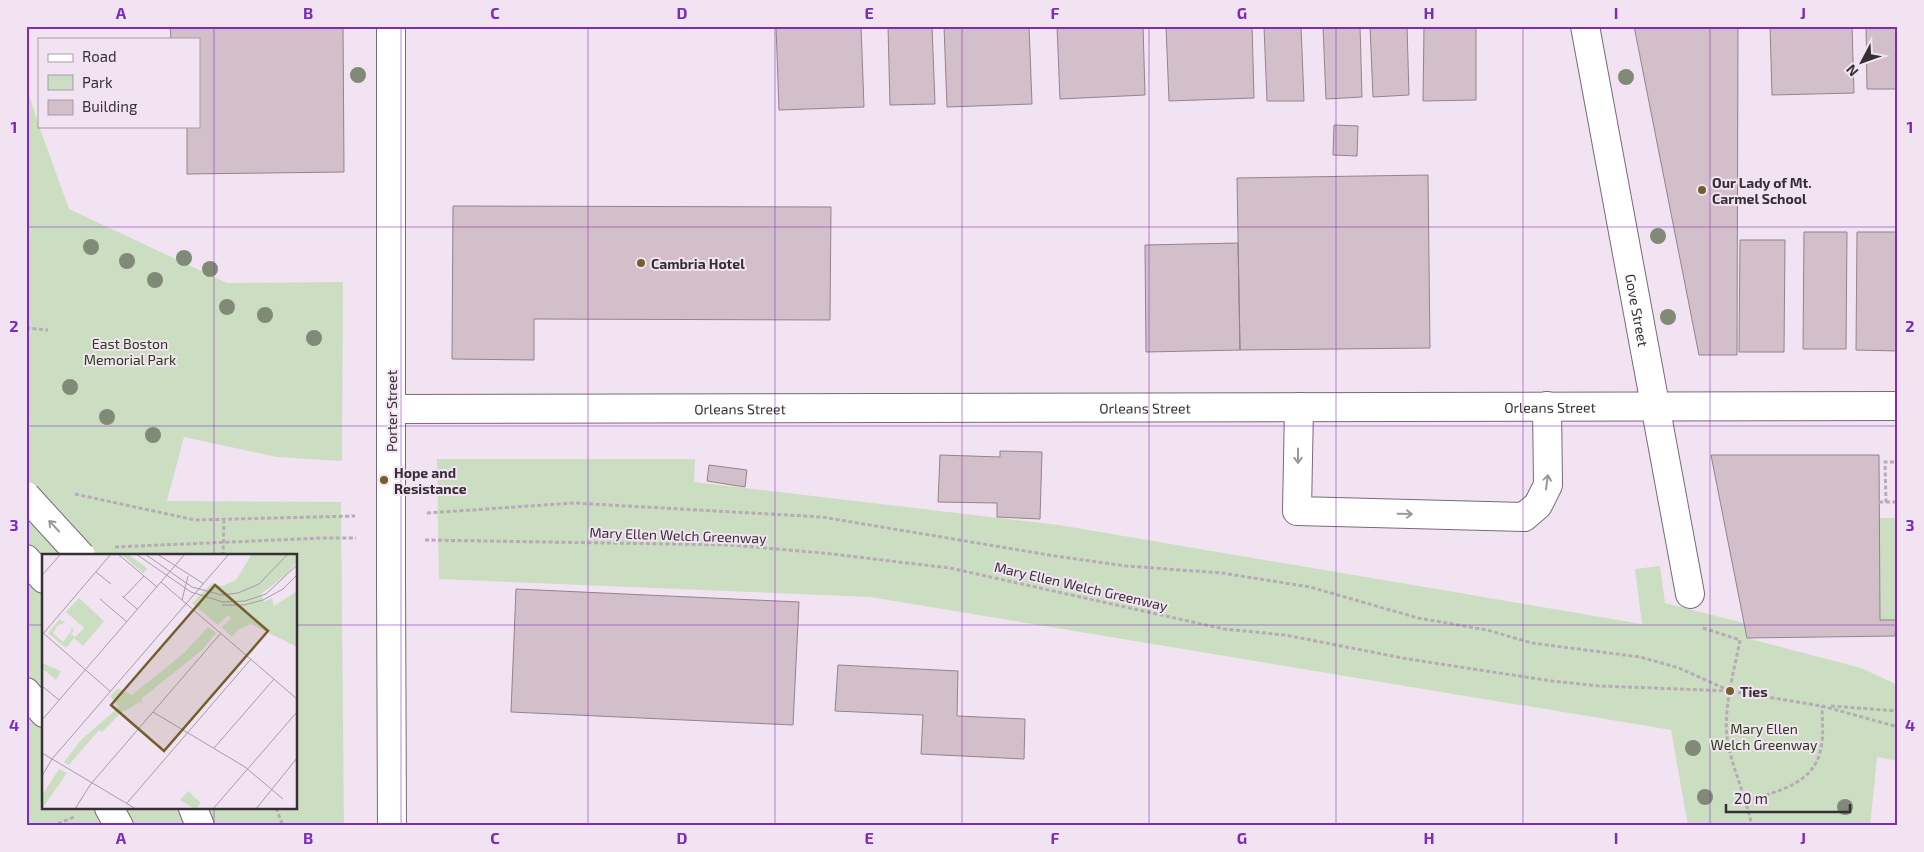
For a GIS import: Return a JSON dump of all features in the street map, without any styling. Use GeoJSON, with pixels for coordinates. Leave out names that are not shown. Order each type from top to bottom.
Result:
{"type":"FeatureCollection","features":[{"type":"Feature","properties":{"kind":"main road","name":"Porter Street"},"geometry":{"type":"LineString","coordinates":[[392,26],[392,826]]}},
{"type":"Feature","properties":{"kind":"main road","name":"Gove Street"},"geometry":{"type":"LineString","coordinates":[[1585,26],[1690,594]]}},
{"type":"Feature","properties":{"kind":"main road"},"geometry":{"type":"LineString","coordinates":[[1299,407],[1297,511],[1524,517],[1538,505],[1548,485],[1547,406]]}},
{"type":"Feature","properties":{"kind":"main road","name":"Orleans Street"},"geometry":{"type":"LineString","coordinates":[[391,409],[1898,406]]}},
{"type":"Feature","properties":{"kind":"main road"},"geometry":{"type":"LineString","coordinates":[[26,496],[79,554]]}},
{"type":"Feature","properties":{"kind":"main road"},"geometry":{"type":"LineString","coordinates":[[26,559],[42,577]]}},
{"type":"Feature","properties":{"kind":"main road"},"geometry":{"type":"LineString","coordinates":[[26,692],[42,710]]}},
{"type":"Feature","properties":{"kind":"main road"},"geometry":{"type":"LineString","coordinates":[[110,810],[118,826]]}},
{"type":"Feature","properties":{"kind":"main road"},"geometry":{"type":"LineString","coordinates":[[194,810],[200,826]]}},
{"type":"Feature","properties":{"kind":"path"},"geometry":{"type":"LineString","coordinates":[[26,328],[48,330]]}},
{"type":"Feature","properties":{"kind":"path"},"geometry":{"type":"LineString","coordinates":[[1886,502],[1885,462],[1898,462]]}},
{"type":"Feature","properties":{"kind":"path"},"geometry":{"type":"LineString","coordinates":[[70,492],[84,497],[194,520],[224,521],[356,516]]}},
{"type":"Feature","properties":{"kind":"path"},"geometry":{"type":"LineString","coordinates":[[1879,502],[1898,502]]}},
{"type":"Feature","properties":{"kind":"path"},"geometry":{"type":"LineString","coordinates":[[423,513],[574,503],[822,517],[1055,556],[1126,566],[1222,573],[1310,587],[1418,618],[1487,630],[1532,643],[1640,657],[1679,668],[1730,691]]}},
{"type":"Feature","properties":{"kind":"path"},"geometry":{"type":"LineString","coordinates":[[223,554],[224,521]]}},
{"type":"Feature","properties":{"kind":"path"},"geometry":{"type":"LineString","coordinates":[[196,543],[363,538]]}},
{"type":"Feature","properties":{"kind":"path","name":"Mary Ellen Welch Greenway"},"geometry":{"type":"LineString","coordinates":[[422,540],[730,545],[833,554],[950,568],[1224,629],[1294,637],[1408,659],[1599,686],[1730,691],[1822,706],[1898,727]]}},
{"type":"Feature","properties":{"kind":"path"},"geometry":{"type":"LineString","coordinates":[[1740,640],[1726,720],[1728,743],[1747,801],[1752,826]]}},
{"type":"Feature","properties":{"kind":"path"},"geometry":{"type":"LineString","coordinates":[[1747,801],[1802,781],[1814,766],[1821,748],[1822,706],[1898,712]]}},
{"type":"Feature","properties":{"kind":"path"},"geometry":{"type":"LineString","coordinates":[[277,810],[282,826]]}},
{"type":"Feature","properties":{"kind":"path"},"geometry":{"type":"LineString","coordinates":[[52,826],[79,815]]}},
{"type":"Feature","properties":{"kind":"green space","name":"East Boston Memorial Park"},"geometry":{"type":"Polygon","coordinates":[[[26,85],[38,128],[40,128],[69,209],[227,283],[343,282],[342,461],[277,457],[184,437],[167,501],[341,502],[344,826],[26,826],[26,85]]]}},
{"type":"Feature","properties":{"kind":"green space","name":"Mary Ellen Welch Greenway"},"geometry":{"type":"Polygon","coordinates":[[[437,459],[695,459],[694,482],[1059,525],[1642,624],[1635,569],[1660,566],[1665,603],[1744,623],[1747,638],[1861,668],[1898,685],[1898,761],[1877,757],[1870,826],[1688,826],[1671,730],[870,597],[439,579],[437,459]]]}},
{"type":"Feature","properties":{"kind":"green space"},"geometry":{"type":"Polygon","coordinates":[[[1879,518],[1898,518],[1898,629],[1880,620],[1879,518]]]}},
{"type":"Feature","properties":{"kind":"building"},"geometry":{"type":"Polygon","coordinates":[[[170,26],[343,26],[344,172],[187,174],[187,128],[200,128],[200,38],[171,38],[170,26]]]}},
{"type":"Feature","properties":{"kind":"building"},"geometry":{"type":"Polygon","coordinates":[[[776,26],[861,26],[864,107],[779,110],[776,26]]]}},
{"type":"Feature","properties":{"kind":"building"},"geometry":{"type":"Polygon","coordinates":[[[888,26],[932,26],[935,104],[890,105],[888,26]]]}},
{"type":"Feature","properties":{"kind":"building"},"geometry":{"type":"Polygon","coordinates":[[[944,26],[1029,26],[1032,104],[947,107],[944,26]]]}},
{"type":"Feature","properties":{"kind":"building"},"geometry":{"type":"Polygon","coordinates":[[[1057,26],[1143,26],[1145,95],[1060,99],[1057,26]]]}},
{"type":"Feature","properties":{"kind":"building"},"geometry":{"type":"Polygon","coordinates":[[[1166,26],[1252,26],[1254,98],[1169,101],[1166,26]]]}},
{"type":"Feature","properties":{"kind":"building"},"geometry":{"type":"Polygon","coordinates":[[[1264,26],[1301,26],[1304,101],[1267,101],[1264,26]]]}},
{"type":"Feature","properties":{"kind":"building"},"geometry":{"type":"Polygon","coordinates":[[[1323,26],[1360,26],[1362,97],[1326,99],[1323,26]]]}},
{"type":"Feature","properties":{"kind":"building"},"geometry":{"type":"Polygon","coordinates":[[[1370,26],[1407,26],[1409,95],[1373,97],[1370,26]]]}},
{"type":"Feature","properties":{"kind":"building"},"geometry":{"type":"Polygon","coordinates":[[[1424,26],[1476,26],[1476,100],[1423,101],[1424,26]]]}},
{"type":"Feature","properties":{"kind":"building","name":"Our Lady of Mt. Carmel School"},"geometry":{"type":"Polygon","coordinates":[[[1634,26],[1738,26],[1737,355],[1699,355],[1634,26]]]}},
{"type":"Feature","properties":{"kind":"building"},"geometry":{"type":"Polygon","coordinates":[[[1770,26],[1852,26],[1854,93],[1772,95],[1770,26]]]}},
{"type":"Feature","properties":{"kind":"building"},"geometry":{"type":"Polygon","coordinates":[[[1866,26],[1898,26],[1898,89],[1867,89],[1866,26]]]}},
{"type":"Feature","properties":{"kind":"building"},"geometry":{"type":"Polygon","coordinates":[[[1334,125],[1358,126],[1357,156],[1333,155],[1334,125]]]}},
{"type":"Feature","properties":{"kind":"building"},"geometry":{"type":"Polygon","coordinates":[[[1428,175],[1430,348],[1240,350],[1237,178],[1428,175]]]}},
{"type":"Feature","properties":{"kind":"building","name":"Cambria Hotel"},"geometry":{"type":"Polygon","coordinates":[[[453,206],[831,207],[830,320],[534,319],[534,360],[452,359],[453,206]]]}},
{"type":"Feature","properties":{"kind":"building"},"geometry":{"type":"Polygon","coordinates":[[[1804,232],[1847,232],[1846,349],[1803,349],[1804,232]]]}},
{"type":"Feature","properties":{"kind":"building"},"geometry":{"type":"Polygon","coordinates":[[[1857,232],[1898,232],[1898,351],[1856,350],[1857,232]]]}},
{"type":"Feature","properties":{"kind":"building"},"geometry":{"type":"Polygon","coordinates":[[[1740,240],[1785,240],[1784,352],[1739,352],[1740,240]]]}},
{"type":"Feature","properties":{"kind":"building"},"geometry":{"type":"Polygon","coordinates":[[[1238,243],[1240,350],[1146,352],[1145,245],[1238,243]]]}},
{"type":"Feature","properties":{"kind":"building"},"geometry":{"type":"Polygon","coordinates":[[[1000,451],[1042,452],[1040,519],[997,517],[997,503],[938,502],[940,455],[1000,457],[1000,451]]]}},
{"type":"Feature","properties":{"kind":"building"},"geometry":{"type":"Polygon","coordinates":[[[1711,455],[1879,455],[1880,620],[1896,620],[1895,636],[1747,638],[1711,455]]]}},
{"type":"Feature","properties":{"kind":"building"},"geometry":{"type":"Polygon","coordinates":[[[709,465],[747,470],[745,487],[707,481],[709,465]]]}},
{"type":"Feature","properties":{"kind":"building"},"geometry":{"type":"Polygon","coordinates":[[[516,589],[799,602],[793,725],[511,712],[516,589]]]}},
{"type":"Feature","properties":{"kind":"building"},"geometry":{"type":"Polygon","coordinates":[[[838,665],[958,671],[957,716],[1025,719],[1024,759],[921,754],[923,715],[835,711],[838,665]]]}},
{"type":"Feature","properties":{"kind":"place","name":"Our Lady of Mt. Carmel School"},"geometry":{"type":"Point","coordinates":[1702,190]}},
{"type":"Feature","properties":{"kind":"place","name":"Cambria Hotel"},"geometry":{"type":"Point","coordinates":[641,263]}},
{"type":"Feature","properties":{"kind":"place","name":"Hope and Resistance"},"geometry":{"type":"Point","coordinates":[384,480]}},
{"type":"Feature","properties":{"kind":"place","name":"Ties"},"geometry":{"type":"Point","coordinates":[1730,691]}}]}
